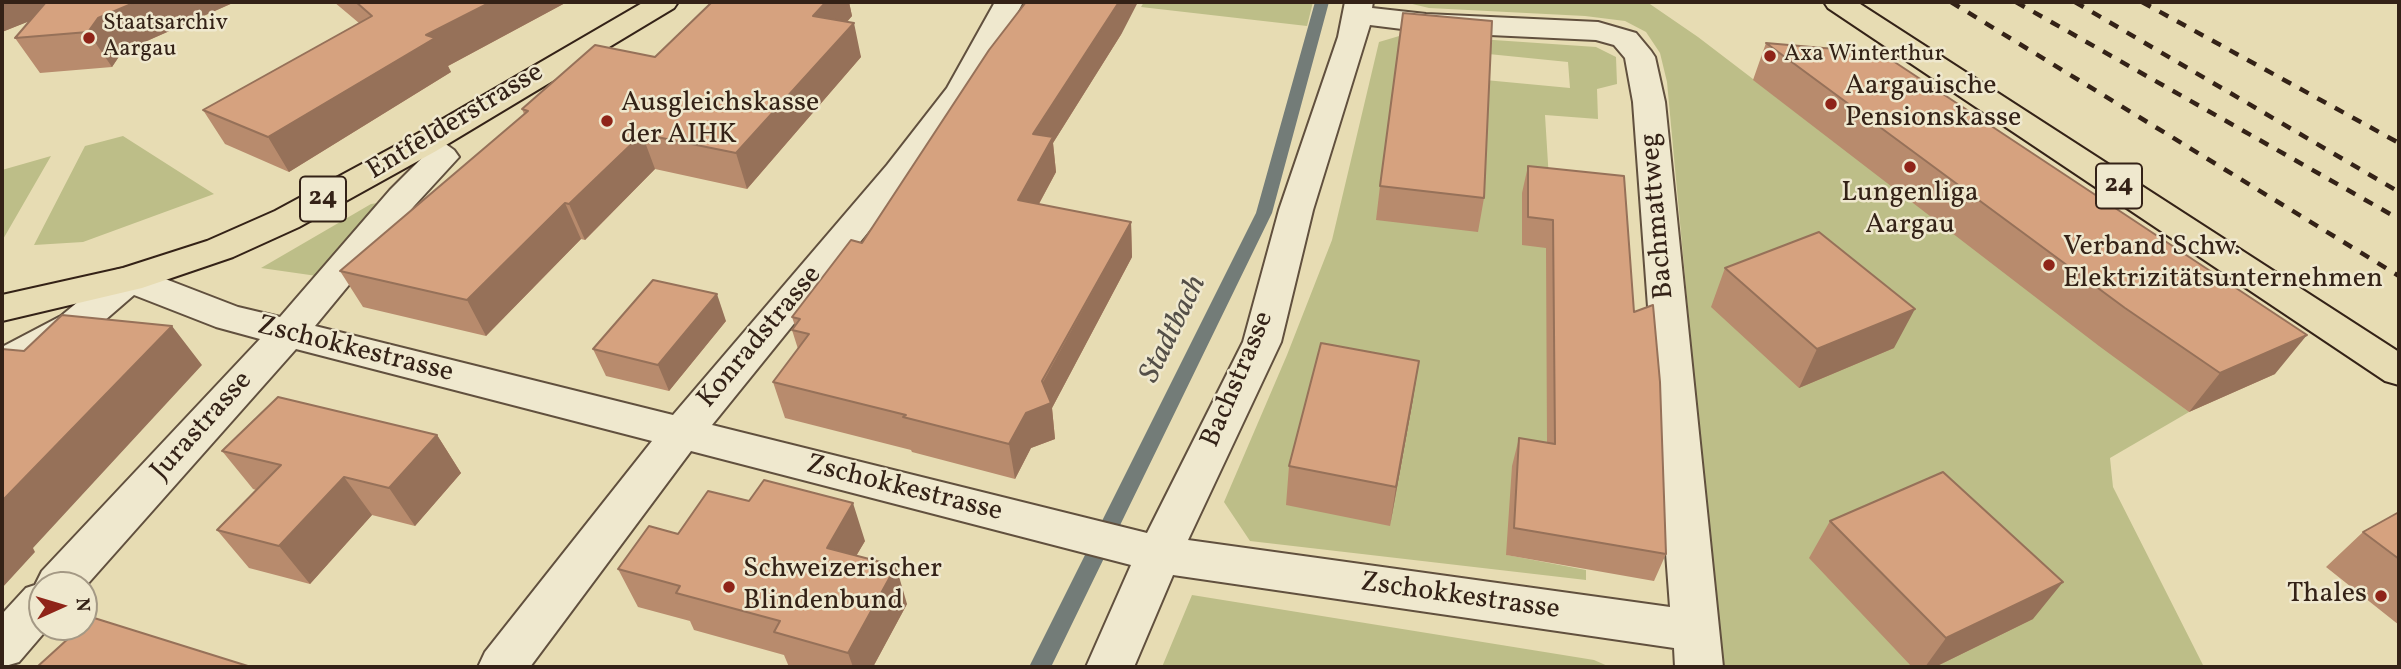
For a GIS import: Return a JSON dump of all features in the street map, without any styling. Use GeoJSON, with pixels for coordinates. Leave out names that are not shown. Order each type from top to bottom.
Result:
{"type":"FeatureCollection","features":[{"type":"Feature","properties":{"kind":"main road","name":"Entfelderstrasse"},"geometry":{"type":"LineString","coordinates":[[2,308],[129,279],[220,249],[287,219],[424,144],[664,2]]}},
{"type":"Feature","properties":{"kind":"main road","name":"24"},"geometry":{"type":"LineString","coordinates":[[1838,2],[2399,371]]}},
{"type":"Feature","properties":{"kind":"street","name":"Konradstrasse"},"geometry":{"type":"LineString","coordinates":[[502,667],[681,434],[900,172],[961,91],[1009,2]]}},
{"type":"Feature","properties":{"kind":"street","name":"Bachstrasse"},"geometry":{"type":"LineString","coordinates":[[1110,667],[1159,554],[1262,341],[1296,210],[1353,37],[1358,8]]}},
{"type":"Feature","properties":{"kind":"street","name":"Bachmattweg"},"geometry":{"type":"LineString","coordinates":[[1358,8],[1426,23],[1598,30],[1625,39],[1640,57],[1649,102],[1697,649]]}},
{"type":"Feature","properties":{"kind":"street","name":"Jurastrasse"},"geometry":{"type":"LineString","coordinates":[[71,571],[288,334],[402,198],[442,157],[424,144]]}},
{"type":"Feature","properties":{"kind":"street","name":"Zschokkestrasse"},"geometry":{"type":"LineString","coordinates":[[129,279],[229,318],[288,334],[1159,554],[1697,649]]}},
{"type":"Feature","properties":{"kind":"street"},"geometry":{"type":"LineString","coordinates":[[2,364],[75,325],[129,279]]}},
{"type":"Feature","properties":{"kind":"street"},"geometry":{"type":"LineString","coordinates":[[2,647],[28,618]]}},
{"type":"Feature","properties":{"kind":"green space"},"geometry":{"type":"Polygon","coordinates":[[[1144,2],[1313,2],[1307,26],[1141,7],[1144,2]]]}},
{"type":"Feature","properties":{"kind":"green space"},"geometry":{"type":"Polygon","coordinates":[[[1404,2],[1647,2],[1698,37],[2189,412],[2110,458],[2113,487],[2204,667],[1721,667],[1667,82],[1660,53],[1646,32],[1625,21],[1585,16],[1429,8],[1404,2]]]}},
{"type":"Feature","properties":{"kind":"green space"},"geometry":{"type":"Polygon","coordinates":[[[1406,34],[1596,47],[1616,57],[1617,84],[1597,89],[1598,119],[1545,115],[1550,196],[1600,254],[1617,405],[1507,555],[1586,570],[1586,580],[1250,541],[1224,502],[1287,355],[1332,240],[1379,42],[1406,34]],[[1399,45],[1485,80],[1570,88],[1568,62],[1399,45]]]}},
{"type":"Feature","properties":{"kind":"green space"},"geometry":{"type":"Polygon","coordinates":[[[123,136],[214,194],[83,242],[34,245],[85,146],[123,136]]]}},
{"type":"Feature","properties":{"kind":"green space"},"geometry":{"type":"Polygon","coordinates":[[[51,156],[2,241],[2,170],[51,156]]]}},
{"type":"Feature","properties":{"kind":"green space"},"geometry":{"type":"Polygon","coordinates":[[[385,202],[317,276],[261,268],[371,204],[385,202]]]}},
{"type":"Feature","properties":{"kind":"green space"},"geometry":{"type":"Polygon","coordinates":[[[1192,595],[1594,660],[1610,667],[1162,667],[1192,595]]]}},
{"type":"Feature","properties":{"kind":"building"},"geometry":{"type":"Polygon","coordinates":[[[46,2],[136,2],[98,18],[88,32],[15,38],[46,2]]]}},
{"type":"Feature","properties":{"kind":"building"},"geometry":{"type":"Polygon","coordinates":[[[356,2],[491,2],[426,35],[435,38],[268,137],[203,110],[372,16],[356,2]]]}},
{"type":"Feature","properties":{"kind":"building"},"geometry":{"type":"Polygon","coordinates":[[[712,2],[826,2],[813,16],[854,23],[736,153],[642,134],[569,204],[565,203],[467,300],[340,271],[528,111],[522,109],[595,45],[655,57],[712,2]]]}},
{"type":"Feature","properties":{"kind":"building"},"geometry":{"type":"Polygon","coordinates":[[[1026,2],[1119,2],[1033,134],[1053,137],[1018,200],[1131,222],[1042,381],[1051,403],[1026,413],[1009,444],[773,382],[809,334],[792,330],[800,319],[792,317],[851,240],[862,243],[989,50],[1026,2]]]}},
{"type":"Feature","properties":{"kind":"building"},"geometry":{"type":"Polygon","coordinates":[[[1403,13],[1492,21],[1484,198],[1380,186],[1403,13]]]}},
{"type":"Feature","properties":{"kind":"building"},"geometry":{"type":"Polygon","coordinates":[[[1766,43],[1881,53],[2307,335],[2220,373],[2125,308],[1766,43]]]}},
{"type":"Feature","properties":{"kind":"building"},"geometry":{"type":"Polygon","coordinates":[[[1528,166],[1624,176],[1634,312],[1653,305],[1660,382],[1666,554],[1514,528],[1519,438],[1555,444],[1553,220],[1528,217],[1528,166]]]}},
{"type":"Feature","properties":{"kind":"building"},"geometry":{"type":"Polygon","coordinates":[[[1819,232],[1915,309],[1817,349],[1725,268],[1819,232]]]}},
{"type":"Feature","properties":{"kind":"building"},"geometry":{"type":"Polygon","coordinates":[[[653,280],[717,294],[658,365],[593,349],[653,280]]]}},
{"type":"Feature","properties":{"kind":"building"},"geometry":{"type":"Polygon","coordinates":[[[62,315],[172,326],[2,501],[2,349],[24,351],[62,315]]]}},
{"type":"Feature","properties":{"kind":"building"},"geometry":{"type":"Polygon","coordinates":[[[1321,343],[1419,361],[1396,487],[1289,466],[1321,343]]]}},
{"type":"Feature","properties":{"kind":"building"},"geometry":{"type":"Polygon","coordinates":[[[278,397],[437,435],[389,488],[344,477],[279,546],[217,530],[281,465],[222,451],[278,397]]]}},
{"type":"Feature","properties":{"kind":"building"},"geometry":{"type":"Polygon","coordinates":[[[1943,472],[2063,582],[1946,638],[1830,521],[1943,472]]]}},
{"type":"Feature","properties":{"kind":"building"},"geometry":{"type":"Polygon","coordinates":[[[764,480],[853,503],[827,548],[896,566],[848,653],[774,632],[780,621],[676,593],[680,586],[618,569],[649,526],[678,534],[708,491],[749,501],[764,480]]]}},
{"type":"Feature","properties":{"kind":"building"},"geometry":{"type":"Polygon","coordinates":[[[2399,512],[2399,559],[2363,532],[2399,512]]]}},
{"type":"Feature","properties":{"kind":"building"},"geometry":{"type":"Polygon","coordinates":[[[98,619],[251,667],[37,667],[66,641],[98,641],[98,619]]]}},
{"type":"Feature","properties":{"kind":"waterway","name":"Stadtbach"},"geometry":{"type":"LineString","coordinates":[[1040,667],[1264,213],[1322,2]]}},
{"type":"Feature","properties":{"kind":"railway"},"geometry":{"type":"LineString","coordinates":[[1951,2],[2399,276]]}},
{"type":"Feature","properties":{"kind":"railway"},"geometry":{"type":"LineString","coordinates":[[2016,2],[2399,219]]}},
{"type":"Feature","properties":{"kind":"railway"},"geometry":{"type":"LineString","coordinates":[[2075,2],[2399,192]]}},
{"type":"Feature","properties":{"kind":"railway"},"geometry":{"type":"LineString","coordinates":[[2142,2],[2399,143]]}},
{"type":"Feature","properties":{"kind":"place","name":"Staatsarchiv Aargau"},"geometry":{"type":"Point","coordinates":[89,38]}},
{"type":"Feature","properties":{"kind":"place","name":"Axa Winterthur"},"geometry":{"type":"Point","coordinates":[1770,56]}},
{"type":"Feature","properties":{"kind":"place","name":"Aargauische Pensionskasse"},"geometry":{"type":"Point","coordinates":[1831,104]}},
{"type":"Feature","properties":{"kind":"place","name":"Ausgleichskasse der AIHK"},"geometry":{"type":"Point","coordinates":[607,121]}},
{"type":"Feature","properties":{"kind":"place","name":"Lungenliga Aargau"},"geometry":{"type":"Point","coordinates":[1910,167]}},
{"type":"Feature","properties":{"kind":"place","name":"Verband Schw. Elektrizitätsunternehmen"},"geometry":{"type":"Point","coordinates":[2049,265]}},
{"type":"Feature","properties":{"kind":"place","name":"Schweizerischer Blindenbund"},"geometry":{"type":"Point","coordinates":[729,587]}},
{"type":"Feature","properties":{"kind":"place","name":"Thales"},"geometry":{"type":"Point","coordinates":[2381,596]}}]}
